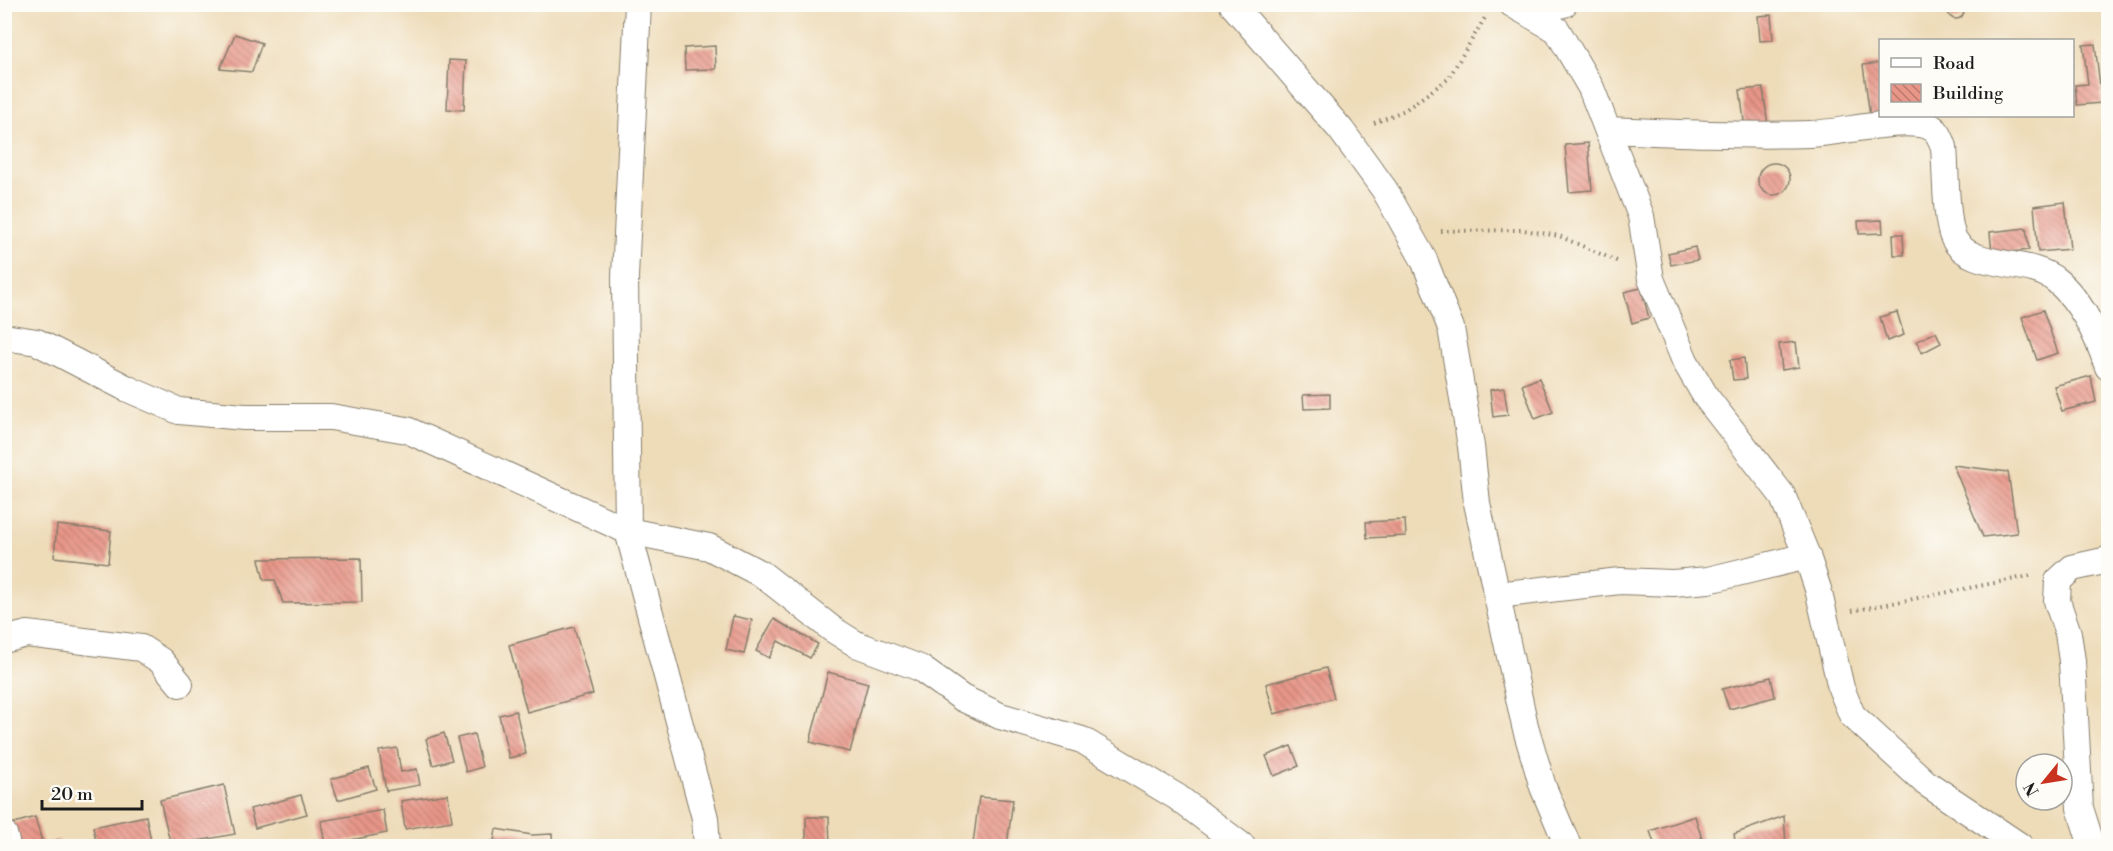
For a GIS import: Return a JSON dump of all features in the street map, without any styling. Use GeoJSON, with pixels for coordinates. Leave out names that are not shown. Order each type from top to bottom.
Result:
{"type":"FeatureCollection","features":[{"type":"Feature","properties":{"kind":"street"},"geometry":{"type":"LineString","coordinates":[[638,4],[625,277],[628,531],[705,818],[708,846]]}},
{"type":"Feature","properties":{"kind":"street"},"geometry":{"type":"LineString","coordinates":[[1232,4],[1341,130],[1384,189],[1424,260],[1451,328],[1471,446],[1477,503],[1525,726],[1543,787],[1568,846]]}},
{"type":"Feature","properties":{"kind":"street"},"geometry":{"type":"LineString","coordinates":[[1521,9],[1564,4]]}},
{"type":"Feature","properties":{"kind":"street"},"geometry":{"type":"LineString","coordinates":[[1521,9],[1557,30],[1591,88],[1641,216],[1652,279],[1685,361],[1700,388],[1782,495],[1808,556],[1825,617],[1840,688],[1851,715],[1926,783],[2020,846]]}},
{"type":"Feature","properties":{"kind":"street"},"geometry":{"type":"LineString","coordinates":[[1608,130],[1728,135],[1813,134],[1912,124],[1930,126],[1940,135],[1944,147],[1953,237],[1962,250],[1976,258],[2034,267],[2056,280],[2079,305],[2109,367]]}},
{"type":"Feature","properties":{"kind":"street"},"geometry":{"type":"LineString","coordinates":[[4,337],[38,342],[128,389],[179,411],[244,417],[331,417],[407,430],[628,531],[709,547],[763,575],[832,629],[856,644],[920,668],[962,698],[1000,716],[1082,740],[1177,797],[1242,846]]}},
{"type":"Feature","properties":{"kind":"street"},"geometry":{"type":"LineString","coordinates":[[1497,595],[1581,588],[1620,581],[1673,583],[1708,580],[1808,556]]}},
{"type":"Feature","properties":{"kind":"street"},"geometry":{"type":"LineString","coordinates":[[2092,846],[2080,808],[2072,661],[2068,633],[2057,600],[2058,581],[2072,568],[2109,560]]}},
{"type":"Feature","properties":{"kind":"street"},"geometry":{"type":"LineString","coordinates":[[4,640],[27,634],[141,648],[161,661],[180,684]]}},
{"type":"Feature","properties":{"kind":"street"},"geometry":{"type":"LineString","coordinates":[[4,834],[7,846]]}},
{"type":"Feature","properties":{"kind":"path"},"geometry":{"type":"LineString","coordinates":[[1341,130],[1372,124],[1405,110],[1448,79],[1487,14]]}},
{"type":"Feature","properties":{"kind":"path"},"geometry":{"type":"LineString","coordinates":[[1407,233],[1523,230],[1559,236],[1652,279]]}},
{"type":"Feature","properties":{"kind":"path"},"geometry":{"type":"LineString","coordinates":[[1825,617],[2072,568]]}},
{"type":"Feature","properties":{"kind":"building"},"geometry":{"type":"Polygon","coordinates":[[[1956,3],[1962,5],[1964,11],[1962,17],[1956,19],[1950,17],[1948,11],[1950,5],[1956,3]]]}},
{"type":"Feature","properties":{"kind":"building"},"geometry":{"type":"Polygon","coordinates":[[[1771,15],[1773,40],[1760,41],[1758,16],[1771,15]]]}},
{"type":"Feature","properties":{"kind":"building"},"geometry":{"type":"Polygon","coordinates":[[[235,34],[262,43],[252,72],[220,69],[235,34]]]}},
{"type":"Feature","properties":{"kind":"building"},"geometry":{"type":"Polygon","coordinates":[[[2095,44],[2102,103],[2077,105],[2075,85],[2088,84],[2083,45],[2095,44]]]}},
{"type":"Feature","properties":{"kind":"building"},"geometry":{"type":"Polygon","coordinates":[[[715,46],[716,69],[685,70],[684,48],[715,46]]]}},
{"type":"Feature","properties":{"kind":"building"},"geometry":{"type":"Polygon","coordinates":[[[449,60],[466,61],[464,110],[447,109],[449,60]]]}},
{"type":"Feature","properties":{"kind":"building"},"geometry":{"type":"Polygon","coordinates":[[[1879,63],[1879,117],[1871,123],[1863,65],[1879,63]]]}},
{"type":"Feature","properties":{"kind":"building"},"geometry":{"type":"Polygon","coordinates":[[[1763,88],[1768,126],[1745,129],[1740,90],[1763,88]]]}},
{"type":"Feature","properties":{"kind":"building"},"geometry":{"type":"Polygon","coordinates":[[[1588,143],[1592,190],[1569,192],[1565,145],[1588,143]]]}},
{"type":"Feature","properties":{"kind":"building"},"geometry":{"type":"Polygon","coordinates":[[[1774,163],[1785,168],[1790,179],[1785,190],[1774,195],[1763,190],[1758,179],[1763,168],[1774,163]]]}},
{"type":"Feature","properties":{"kind":"building"},"geometry":{"type":"Polygon","coordinates":[[[2065,202],[2070,249],[2038,252],[2034,206],[2065,202]]]}},
{"type":"Feature","properties":{"kind":"building"},"geometry":{"type":"Polygon","coordinates":[[[1882,220],[1883,233],[1859,234],[1858,221],[1882,220]]]}},
{"type":"Feature","properties":{"kind":"building"},"geometry":{"type":"Polygon","coordinates":[[[2026,228],[2029,250],[1992,254],[1990,232],[2026,228]]]}},
{"type":"Feature","properties":{"kind":"building"},"geometry":{"type":"Polygon","coordinates":[[[1893,234],[1903,234],[1904,255],[1894,255],[1893,234]]]}},
{"type":"Feature","properties":{"kind":"building"},"geometry":{"type":"Polygon","coordinates":[[[1695,247],[1698,260],[1671,265],[1668,253],[1695,247]]]}},
{"type":"Feature","properties":{"kind":"building"},"geometry":{"type":"Polygon","coordinates":[[[1641,288],[1649,318],[1632,323],[1624,292],[1641,288]]]}},
{"type":"Feature","properties":{"kind":"building"},"geometry":{"type":"Polygon","coordinates":[[[2043,310],[2058,353],[2037,360],[2022,317],[2043,310]]]}},
{"type":"Feature","properties":{"kind":"building"},"geometry":{"type":"Polygon","coordinates":[[[1897,312],[1904,335],[1887,341],[1880,317],[1897,312]]]}},
{"type":"Feature","properties":{"kind":"building"},"geometry":{"type":"Polygon","coordinates":[[[1936,332],[1941,343],[1922,353],[1917,341],[1936,332]]]}},
{"type":"Feature","properties":{"kind":"building"},"geometry":{"type":"Polygon","coordinates":[[[1796,342],[1799,367],[1782,370],[1779,344],[1796,342]]]}},
{"type":"Feature","properties":{"kind":"building"},"geometry":{"type":"Polygon","coordinates":[[[1744,358],[1746,379],[1733,380],[1730,360],[1744,358]]]}},
{"type":"Feature","properties":{"kind":"building"},"geometry":{"type":"Polygon","coordinates":[[[2091,376],[2096,402],[2062,411],[2054,386],[2091,376]]]}},
{"type":"Feature","properties":{"kind":"building"},"geometry":{"type":"Polygon","coordinates":[[[1539,378],[1553,412],[1535,419],[1522,385],[1539,378]]]}},
{"type":"Feature","properties":{"kind":"building"},"geometry":{"type":"Polygon","coordinates":[[[1504,388],[1508,415],[1493,417],[1490,390],[1504,388]]]}},
{"type":"Feature","properties":{"kind":"building"},"geometry":{"type":"Polygon","coordinates":[[[1330,394],[1330,408],[1304,409],[1303,395],[1330,394]]]}},
{"type":"Feature","properties":{"kind":"building"},"geometry":{"type":"Polygon","coordinates":[[[1953,465],[2008,472],[2017,533],[1983,537],[1953,465]]]}},
{"type":"Feature","properties":{"kind":"building"},"geometry":{"type":"Polygon","coordinates":[[[1405,520],[1406,536],[1367,538],[1366,522],[1405,520]]]}},
{"type":"Feature","properties":{"kind":"building"},"geometry":{"type":"Polygon","coordinates":[[[57,525],[111,531],[108,563],[54,557],[57,525]]]}},
{"type":"Feature","properties":{"kind":"building"},"geometry":{"type":"Polygon","coordinates":[[[361,558],[362,602],[283,603],[275,580],[264,580],[259,559],[361,558]]]}},
{"type":"Feature","properties":{"kind":"building"},"geometry":{"type":"Polygon","coordinates":[[[733,616],[752,620],[744,654],[726,650],[733,616]]]}},
{"type":"Feature","properties":{"kind":"building"},"geometry":{"type":"Polygon","coordinates":[[[774,619],[818,644],[810,658],[778,641],[769,658],[756,651],[774,619]]]}},
{"type":"Feature","properties":{"kind":"building"},"geometry":{"type":"Polygon","coordinates":[[[574,627],[593,694],[527,712],[509,645],[574,627]]]}},
{"type":"Feature","properties":{"kind":"building"},"geometry":{"type":"Polygon","coordinates":[[[1326,668],[1334,698],[1274,714],[1266,684],[1326,668]]]}},
{"type":"Feature","properties":{"kind":"building"},"geometry":{"type":"Polygon","coordinates":[[[828,672],[868,683],[850,752],[810,742],[828,672]]]}},
{"type":"Feature","properties":{"kind":"building"},"geometry":{"type":"Polygon","coordinates":[[[1771,677],[1775,697],[1729,709],[1722,689],[1771,677]]]}},
{"type":"Feature","properties":{"kind":"building"},"geometry":{"type":"Polygon","coordinates":[[[516,711],[526,754],[509,758],[499,715],[516,711]]]}},
{"type":"Feature","properties":{"kind":"building"},"geometry":{"type":"Polygon","coordinates":[[[444,733],[452,760],[433,765],[426,739],[444,733]]]}},
{"type":"Feature","properties":{"kind":"building"},"geometry":{"type":"Polygon","coordinates":[[[474,734],[482,767],[466,772],[457,738],[474,734]]]}},
{"type":"Feature","properties":{"kind":"building"},"geometry":{"type":"Polygon","coordinates":[[[1291,746],[1299,766],[1274,776],[1266,756],[1291,746]]]}},
{"type":"Feature","properties":{"kind":"building"},"geometry":{"type":"Polygon","coordinates":[[[397,748],[401,772],[417,769],[420,785],[386,791],[379,751],[397,748]]]}},
{"type":"Feature","properties":{"kind":"building"},"geometry":{"type":"Polygon","coordinates":[[[369,768],[376,789],[338,800],[331,779],[369,768]]]}},
{"type":"Feature","properties":{"kind":"building"},"geometry":{"type":"Polygon","coordinates":[[[224,785],[235,834],[171,846],[160,800],[224,785]]]}},
{"type":"Feature","properties":{"kind":"building"},"geometry":{"type":"Polygon","coordinates":[[[448,794],[452,821],[405,829],[401,801],[448,794]]]}},
{"type":"Feature","properties":{"kind":"building"},"geometry":{"type":"Polygon","coordinates":[[[301,795],[307,814],[255,828],[250,809],[301,795]]]}},
{"type":"Feature","properties":{"kind":"building"},"geometry":{"type":"Polygon","coordinates":[[[979,797],[1013,800],[1007,845],[973,844],[979,797]]]}},
{"type":"Feature","properties":{"kind":"building"},"geometry":{"type":"Polygon","coordinates":[[[383,810],[387,833],[325,845],[321,821],[383,810]]]}},
{"type":"Feature","properties":{"kind":"building"},"geometry":{"type":"Polygon","coordinates":[[[146,816],[152,846],[97,846],[93,827],[146,816]]]}},
{"type":"Feature","properties":{"kind":"building"},"geometry":{"type":"Polygon","coordinates":[[[1695,816],[1704,846],[1655,846],[1650,831],[1695,816]]]}},
{"type":"Feature","properties":{"kind":"building"},"geometry":{"type":"Polygon","coordinates":[[[1784,816],[1786,844],[1736,846],[1734,834],[1784,816]]]}},
{"type":"Feature","properties":{"kind":"building"},"geometry":{"type":"Polygon","coordinates":[[[35,817],[43,845],[58,840],[60,846],[17,846],[11,824],[35,817]]]}},
{"type":"Feature","properties":{"kind":"building"},"geometry":{"type":"Polygon","coordinates":[[[806,817],[829,817],[830,846],[806,846],[806,817]]]}},
{"type":"Feature","properties":{"kind":"building"},"geometry":{"type":"Polygon","coordinates":[[[496,829],[532,835],[552,834],[553,846],[502,842],[503,846],[487,846],[487,842],[494,841],[496,829]]]}}]}
